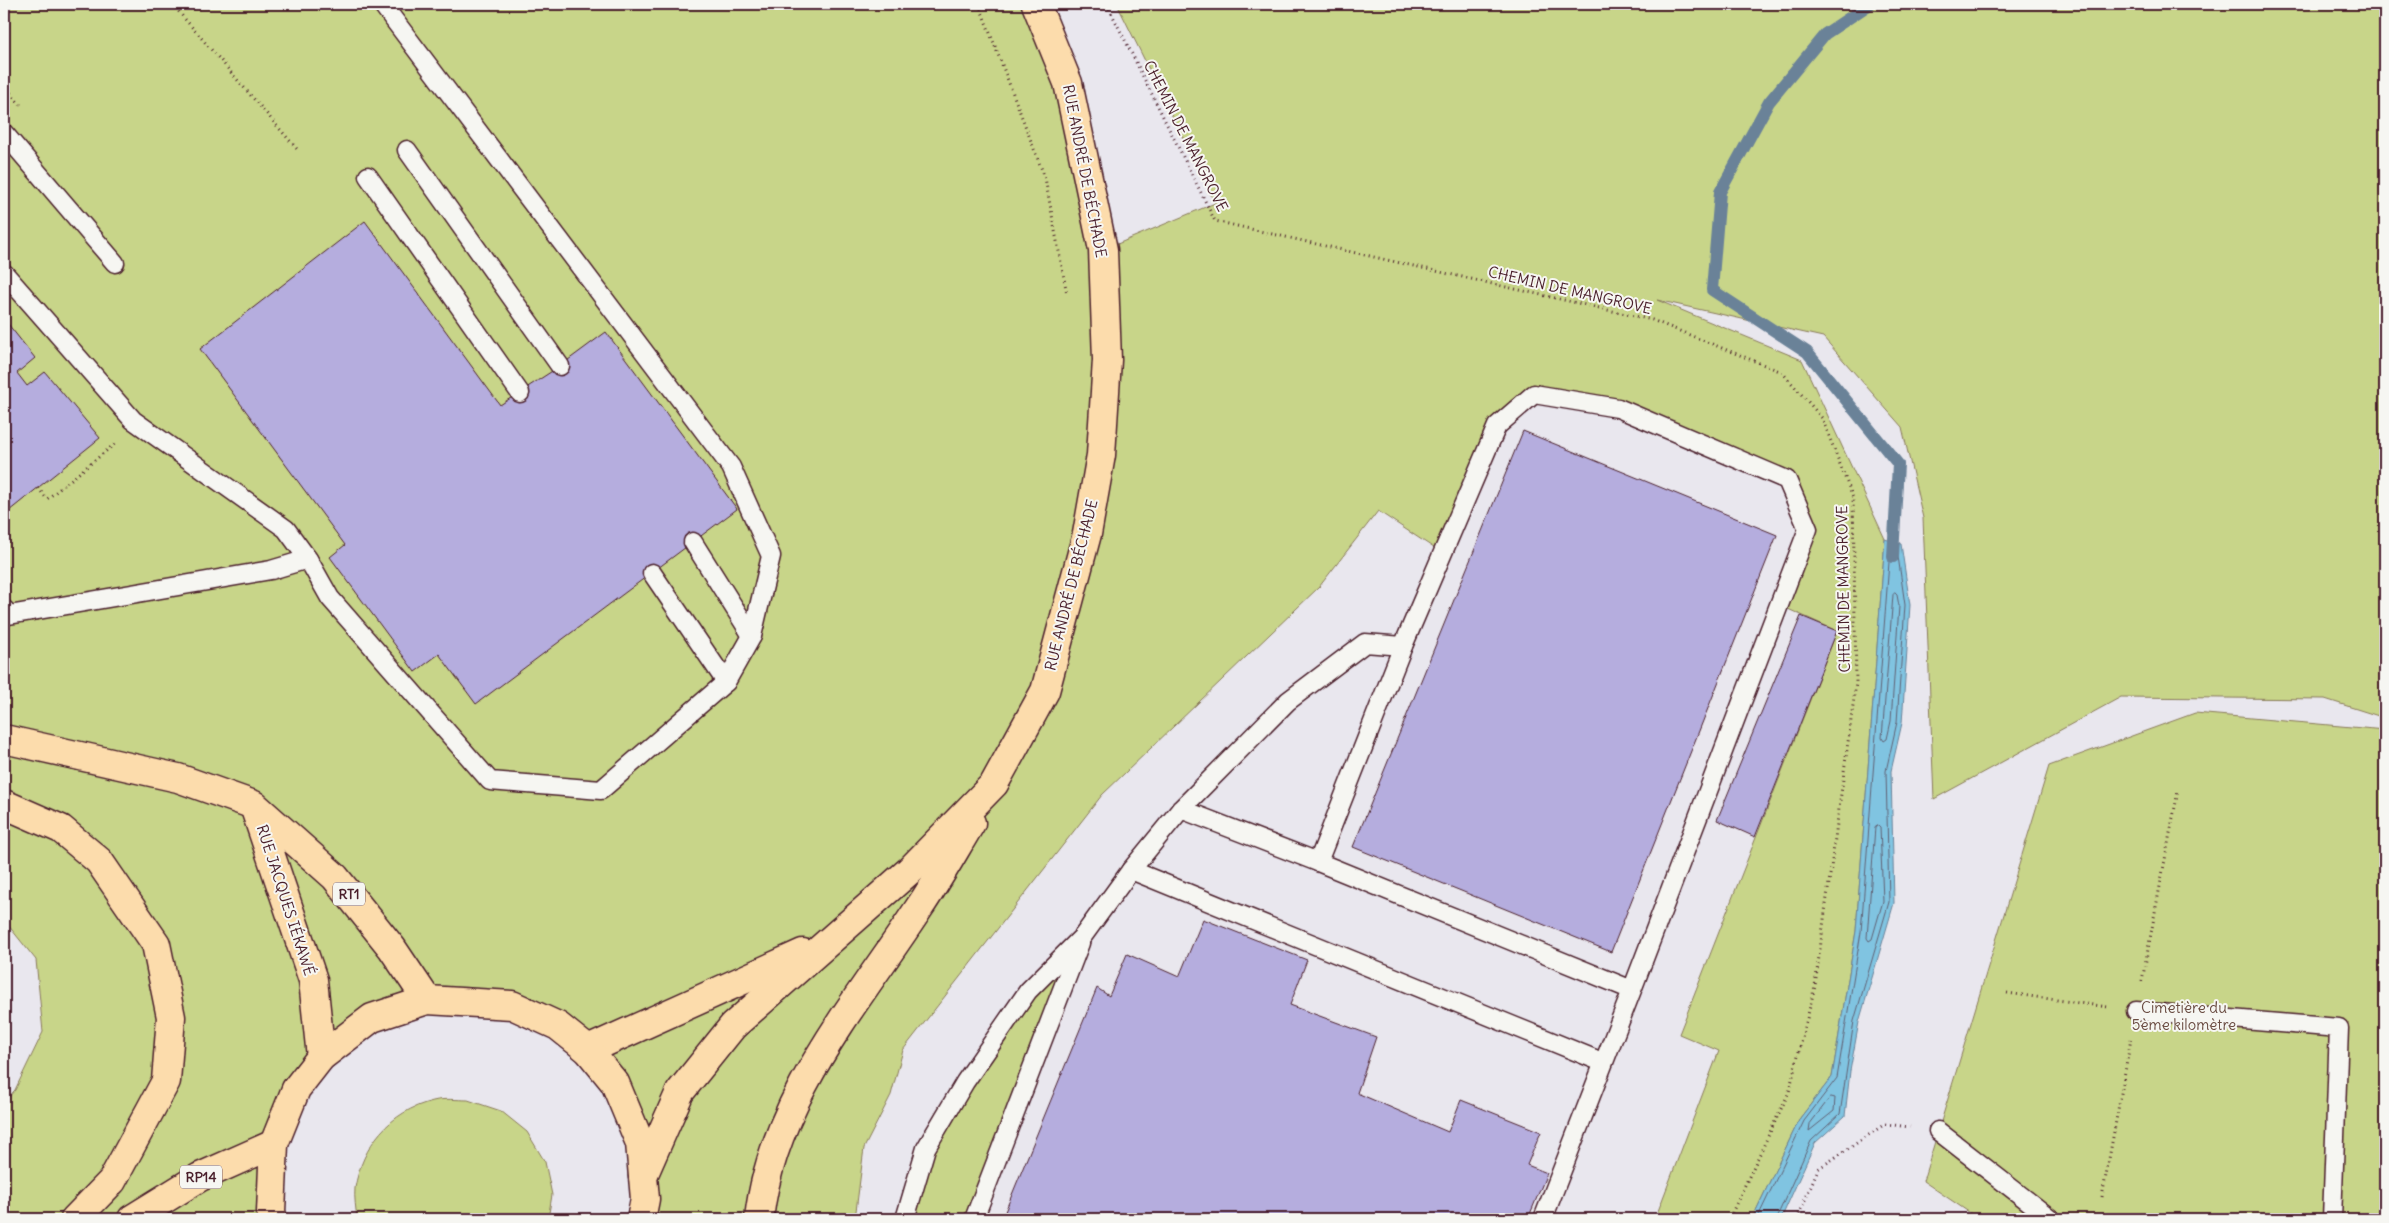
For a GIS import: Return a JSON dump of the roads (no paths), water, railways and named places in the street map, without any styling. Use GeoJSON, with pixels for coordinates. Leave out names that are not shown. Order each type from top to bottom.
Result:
{"type":"FeatureCollection","features":[{"type":"Feature","properties":{"kind":"main road","name":"RUE ANDRÉ DE BÉCHADE"},"geometry":{"type":"LineString","coordinates":[[643,1176],[680,1092],[733,1026],[909,871],[994,784],[1045,691],[1085,543],[1101,455],[1107,360],[1103,250],[1068,83],[1036,4]]}},
{"type":"Feature","properties":{"kind":"main road","name":"RUE JACQUES IÉKAWÉ"},"geometry":{"type":"LineString","coordinates":[[4,739],[178,778],[254,805],[335,877],[392,948],[427,1000]]}},
{"type":"Feature","properties":{"kind":"main road"},"geometry":{"type":"LineString","coordinates":[[759,1219],[762,1189],[792,1104],[861,992],[920,907],[994,784]]}},
{"type":"Feature","properties":{"kind":"main road"},"geometry":{"type":"LineString","coordinates":[[4,804],[61,829],[99,860],[156,944],[170,1017],[166,1081],[112,1181],[75,1219]]}},
{"type":"Feature","properties":{"kind":"main road","name":"RUE JACQUES IÉKAWÉ"},"geometry":{"type":"LineString","coordinates":[[254,805],[313,980],[321,1057]]}},
{"type":"Feature","properties":{"kind":"main road"},"geometry":{"type":"LineString","coordinates":[[588,1050],[827,942]]}},
{"type":"Feature","properties":{"kind":"main road"},"geometry":{"type":"LineString","coordinates":[[273,1219],[271,1212],[274,1144],[296,1089],[321,1057],[372,1018],[427,1000],[512,1005],[558,1026],[588,1050],[615,1083],[640,1143],[645,1199],[641,1219]]}},
{"type":"Feature","properties":{"kind":"main road","name":"RP14"},"geometry":{"type":"LineString","coordinates":[[132,1219],[200,1177],[274,1144]]}},
{"type":"Feature","properties":{"kind":"lane"},"geometry":{"type":"LineString","coordinates":[[4,273],[133,420],[286,529],[308,559],[330,598],[490,781],[601,790],[726,682],[752,636],[771,556],[731,467],[382,4]]}},
{"type":"Feature","properties":{"kind":"lane"},"geometry":{"type":"LineString","coordinates":[[4,134],[115,263]]}},
{"type":"Feature","properties":{"kind":"lane"},"geometry":{"type":"LineString","coordinates":[[407,150],[560,366]]}},
{"type":"Feature","properties":{"kind":"lane"},"geometry":{"type":"LineString","coordinates":[[368,176],[520,393]]}},
{"type":"Feature","properties":{"kind":"lane"},"geometry":{"type":"LineString","coordinates":[[1318,862],[1403,646],[1497,426],[1534,394],[1618,408],[1787,480],[1808,529],[1543,1219]]}},
{"type":"Feature","properties":{"kind":"lane"},"geometry":{"type":"LineString","coordinates":[[693,542],[752,636]]}},
{"type":"Feature","properties":{"kind":"lane"},"geometry":{"type":"LineString","coordinates":[[4,609],[9,615],[271,570],[308,559]]}},
{"type":"Feature","properties":{"kind":"lane"},"geometry":{"type":"LineString","coordinates":[[652,573],[726,682]]}},
{"type":"Feature","properties":{"kind":"lane"},"geometry":{"type":"LineString","coordinates":[[905,1219],[926,1148],[965,1082],[1028,990],[1083,936],[1131,870],[1181,809],[1288,701],[1365,643],[1403,646]]}},
{"type":"Feature","properties":{"kind":"lane"},"geometry":{"type":"LineString","coordinates":[[1181,809],[1318,862],[1632,990]]}},
{"type":"Feature","properties":{"kind":"lane"},"geometry":{"type":"LineString","coordinates":[[1131,870],[1602,1062]]}},
{"type":"Feature","properties":{"kind":"lane"},"geometry":{"type":"LineString","coordinates":[[974,1219],[1083,936]]}},
{"type":"Feature","properties":{"kind":"lane"},"geometry":{"type":"LineString","coordinates":[[2136,1011],[2339,1028],[2332,1219]]}},
{"type":"Feature","properties":{"kind":"lane"},"geometry":{"type":"LineString","coordinates":[[1938,1131],[2051,1219]]}},
{"type":"Feature","properties":{"kind":"water"},"geometry":{"type":"Polygon","coordinates":[[[1885,539],[1901,544],[1910,605],[1902,723],[1891,771],[1894,903],[1859,1022],[1850,1071],[1845,1116],[1815,1143],[1781,1219],[1752,1219],[1800,1118],[1832,1077],[1856,931],[1885,539]]]}},
{"type":"Feature","properties":{"kind":"waterway"},"geometry":{"type":"LineString","coordinates":[[1870,4],[1825,34],[1769,102],[1720,192],[1712,290],[1807,352],[1898,464],[1893,557]]}},
{"type":"Feature","properties":{"kind":"park label","name":"Cimetière du 5ème kilomètre"},"geometry":{"type":"Point","coordinates":[2184,1016]}}]}
